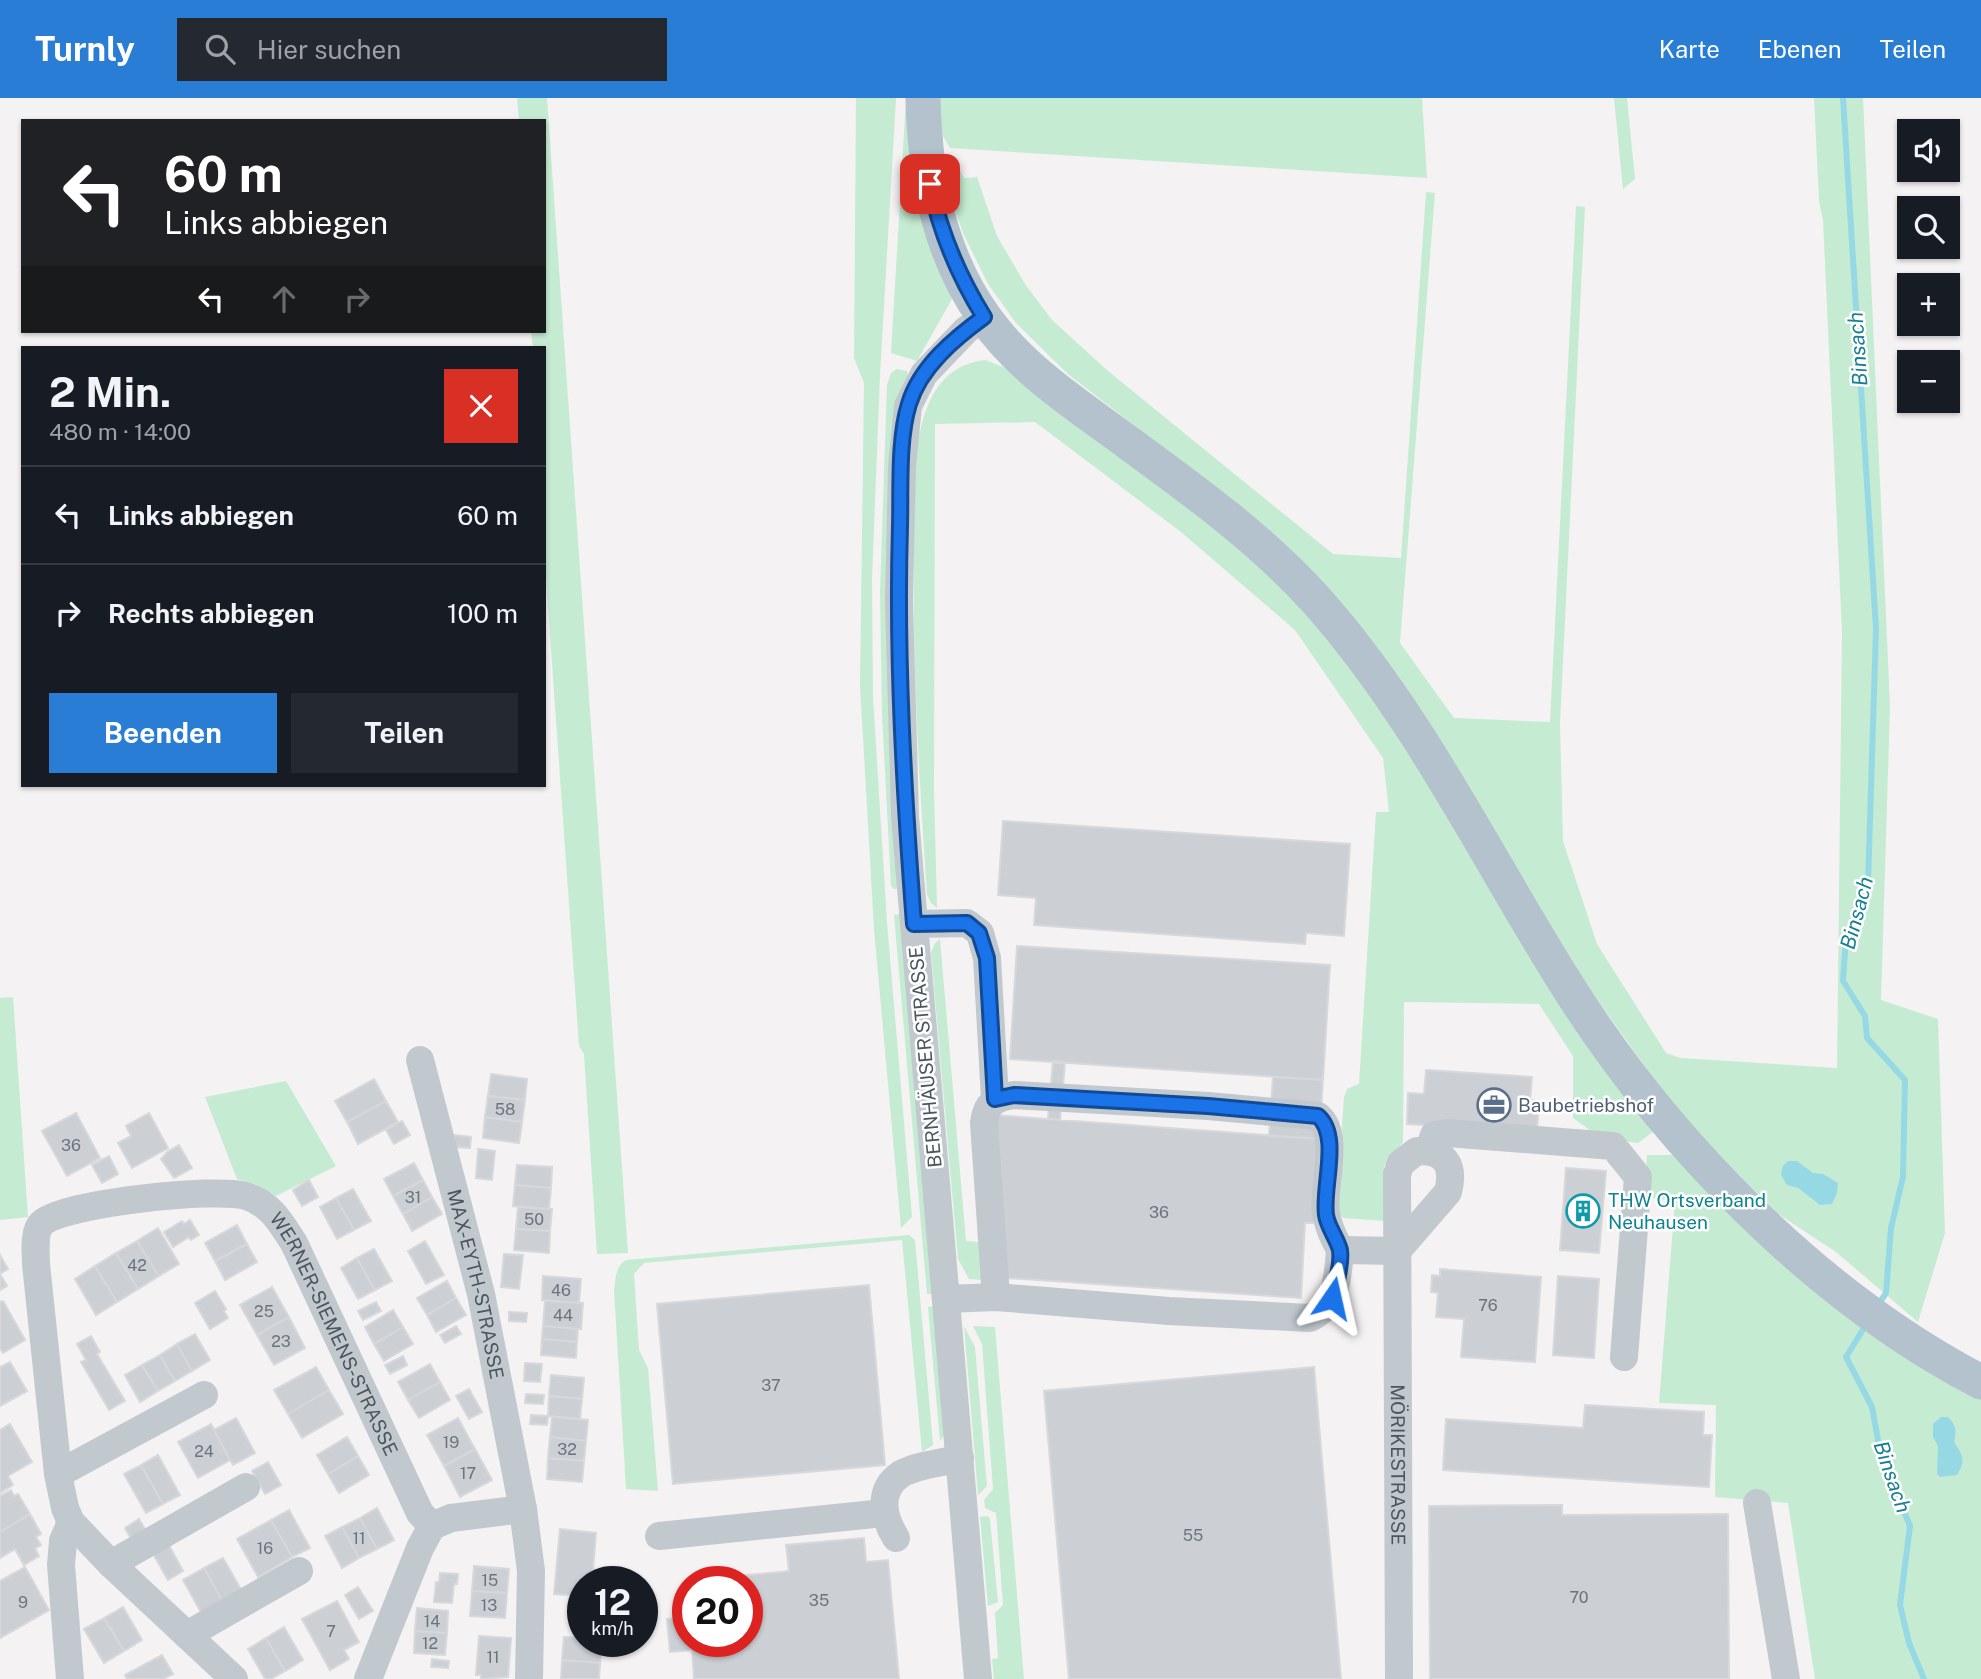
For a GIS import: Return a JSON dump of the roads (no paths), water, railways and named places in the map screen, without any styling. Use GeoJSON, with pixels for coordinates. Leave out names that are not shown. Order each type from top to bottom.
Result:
{"type":"FeatureCollection","features":[{"type":"Feature","properties":{"kind":"main road"},"geometry":{"type":"LineString","coordinates":[[923,98],[926,153],[934,206],[957,268],[984,317],[1040,377],[1235,523],[1288,571],[1320,605],[1365,660],[1411,724],[1566,985],[1631,1077],[1678,1135],[1786,1244],[1848,1296],[1901,1333],[1981,1382]]}},
{"type":"Feature","properties":{"kind":"street","name":"BERNHÄUSER STRASSE"},"geometry":{"type":"LineString","coordinates":[[978,1679],[905,803],[900,663],[900,535],[905,422],[914,389],[924,374],[966,330],[984,317]]}},
{"type":"Feature","properties":{"kind":"street"},"geometry":{"type":"LineString","coordinates":[[914,924],[967,923],[979,933],[987,958],[995,1099]]}},
{"type":"Feature","properties":{"kind":"street","name":"MAX-EYTH-STRASSE"},"geometry":{"type":"LineString","coordinates":[[420,1060],[481,1294],[523,1509],[531,1571],[529,1679]]}},
{"type":"Feature","properties":{"kind":"street"},"geometry":{"type":"LineString","coordinates":[[946,1299],[996,1297],[1169,1311],[1310,1318],[1326,1307],[1332,1298],[1340,1250],[1326,1214],[1328,1135],[1323,1120],[1318,1116],[1208,1106],[1014,1095],[995,1099],[985,1111],[984,1141],[996,1297]]}},
{"type":"Feature","properties":{"kind":"street","name":"MÖRIKESTRASSE"},"geometry":{"type":"LineString","coordinates":[[1399,1679],[1397,1174],[1408,1155],[1429,1150],[1434,1135],[1447,1133],[1613,1146],[1638,1177],[1624,1357]]}},
{"type":"Feature","properties":{"kind":"street"},"geometry":{"type":"LineString","coordinates":[[1340,1250],[1397,1251],[1448,1192],[1451,1182],[1446,1160],[1429,1150]]}},
{"type":"Feature","properties":{"kind":"street","name":"WERNER-SIEMENS-STRASSE"},"geometry":{"type":"LineString","coordinates":[[58,1474],[36,1264],[36,1235],[40,1225],[52,1216],[78,1208],[204,1193],[232,1193],[248,1197],[274,1212],[294,1244],[420,1513],[432,1526]]}},
{"type":"Feature","properties":{"kind":"street"},"geometry":{"type":"LineString","coordinates":[[204,1395],[58,1474],[65,1508],[71,1522],[111,1564],[234,1679]]}},
{"type":"Feature","properties":{"kind":"street"},"geometry":{"type":"LineString","coordinates":[[896,1538],[884,1513],[884,1499],[890,1485],[902,1474],[960,1458]]}},
{"type":"Feature","properties":{"kind":"street"},"geometry":{"type":"LineString","coordinates":[[111,1564],[246,1487]]}},
{"type":"Feature","properties":{"kind":"street"},"geometry":{"type":"LineString","coordinates":[[1757,1503],[1786,1679]]}},
{"type":"Feature","properties":{"kind":"street"},"geometry":{"type":"LineString","coordinates":[[368,1679],[420,1548],[432,1526],[452,1518],[523,1509]]}},
{"type":"Feature","properties":{"kind":"street"},"geometry":{"type":"LineString","coordinates":[[659,1536],[884,1513]]}},
{"type":"Feature","properties":{"kind":"street"},"geometry":{"type":"LineString","coordinates":[[70,1679],[61,1565],[63,1541],[71,1522]]}},
{"type":"Feature","properties":{"kind":"street"},"geometry":{"type":"LineString","coordinates":[[187,1635],[299,1571]]}},
{"type":"Feature","properties":{"kind":"water"},"geometry":{"type":"Polygon","coordinates":[[[1788,1161],[1797,1161],[1813,1173],[1823,1174],[1838,1183],[1832,1204],[1820,1205],[1798,1188],[1787,1185],[1781,1175],[1783,1166],[1788,1161]]]}},
{"type":"Feature","properties":{"kind":"water"},"geometry":{"type":"Polygon","coordinates":[[[1941,1417],[1948,1417],[1955,1428],[1954,1442],[1962,1458],[1962,1466],[1957,1475],[1940,1477],[1937,1474],[1938,1446],[1933,1437],[1933,1424],[1941,1417]]]}},
{"type":"Feature","properties":{"kind":"waterway","name":"Binsach"},"geometry":{"type":"LineString","coordinates":[[1843,98],[1876,629],[1868,884],[1846,937],[1843,981],[1865,1016],[1867,1038],[1905,1080],[1903,1177],[1891,1228],[1886,1293],[1878,1305]]}},
{"type":"Feature","properties":{"kind":"waterway","name":"Binsach"},"geometry":{"type":"LineString","coordinates":[[1867,1323],[1846,1357],[1872,1407],[1881,1457],[1910,1526],[1900,1605],[1909,1643],[1924,1679]]}},
{"type":"Feature","properties":{"kind":"place","name":"Baubetriebshof"},"geometry":{"type":"Point","coordinates":[1494,1105]}},
{"type":"Feature","properties":{"kind":"place","name":"THW Ortsverband Neuhausen"},"geometry":{"type":"Point","coordinates":[1583,1211]}}]}
